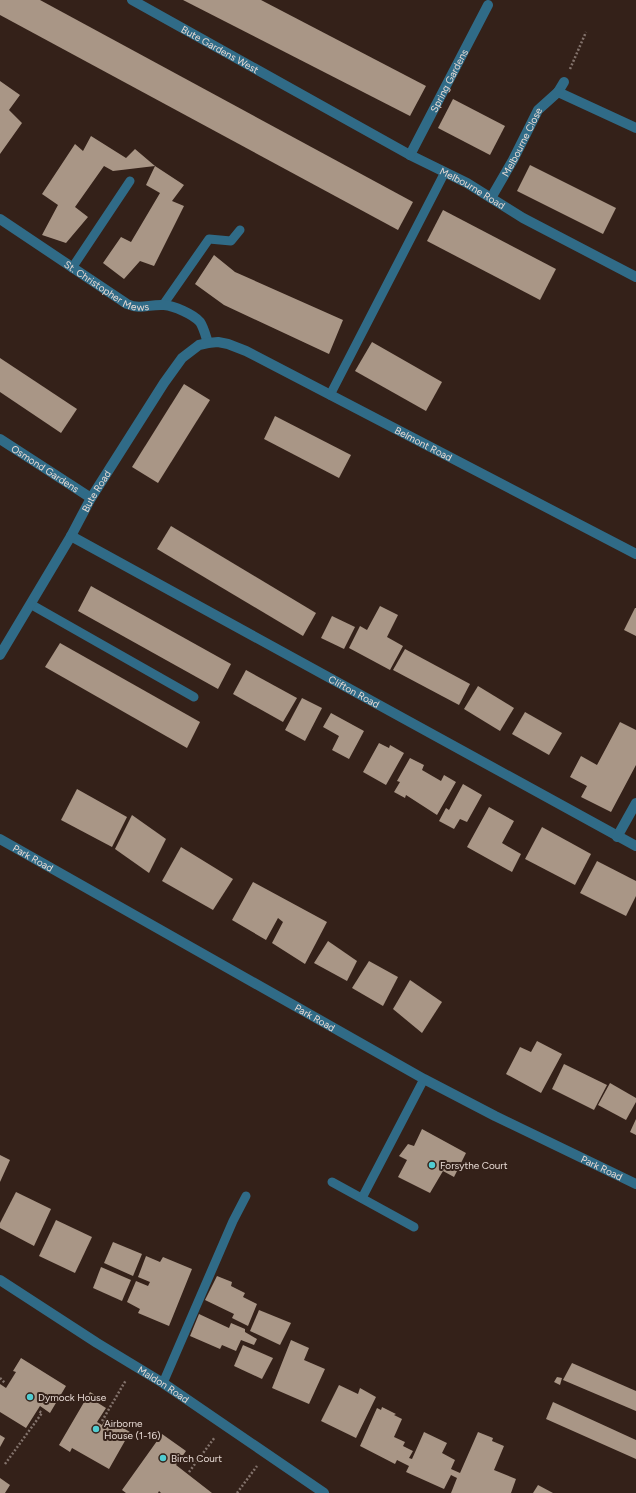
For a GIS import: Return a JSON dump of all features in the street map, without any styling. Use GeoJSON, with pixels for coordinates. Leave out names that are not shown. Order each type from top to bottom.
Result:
{"type":"FeatureCollection","features":[{"type":"Feature","properties":{"kind":"street","name":"Bute Gardens West"},"geometry":{"type":"LineString","coordinates":[[132,0],[308,98]]}},
{"type":"Feature","properties":{"kind":"street","name":"Spring Gardens"},"geometry":{"type":"LineString","coordinates":[[410,155],[488,5]]}},
{"type":"Feature","properties":{"kind":"street","name":"Melbourne Close"},"geometry":{"type":"LineString","coordinates":[[490,198],[513,160],[538,110],[558,92],[564,82]]}},
{"type":"Feature","properties":{"kind":"street"},"geometry":{"type":"LineString","coordinates":[[558,92],[636,128]]}},
{"type":"Feature","properties":{"kind":"street","name":"Melbourne Road"},"geometry":{"type":"LineString","coordinates":[[308,98],[410,155],[445,172],[523,218],[636,277]]}},
{"type":"Feature","properties":{"kind":"street","name":"St. Christopher Mews"},"geometry":{"type":"LineString","coordinates":[[0,219],[127,304],[135,308],[163,305],[176,308],[200,322],[208,343]]}},
{"type":"Feature","properties":{"kind":"street","name":"Belmont Road"},"geometry":{"type":"LineString","coordinates":[[208,343],[218,342],[228,344],[246,351],[636,554]]}},
{"type":"Feature","properties":{"kind":"street","name":"Bute Road"},"geometry":{"type":"LineString","coordinates":[[0,655],[32,604],[91,498],[174,368],[191,350],[198,345],[208,343]]}},
{"type":"Feature","properties":{"kind":"street","name":"Osmond Gardens"},"geometry":{"type":"LineString","coordinates":[[0,439],[91,498]]}},
{"type":"Feature","properties":{"kind":"street","name":"Clifton Road"},"geometry":{"type":"LineString","coordinates":[[71,536],[617,837],[636,846]]}},
{"type":"Feature","properties":{"kind":"street"},"geometry":{"type":"LineString","coordinates":[[617,837],[636,803]]}},
{"type":"Feature","properties":{"kind":"street","name":"Park Road"},"geometry":{"type":"LineString","coordinates":[[0,839],[424,1079],[495,1116],[636,1184]]}},
{"type":"Feature","properties":{"kind":"street","name":"Maldon Road"},"geometry":{"type":"LineString","coordinates":[[0,1280],[163,1383],[324,1493]]}},
{"type":"Feature","properties":{"kind":"lane"},"geometry":{"type":"LineString","coordinates":[[330,395],[445,172]]}},
{"type":"Feature","properties":{"kind":"lane"},"geometry":{"type":"LineString","coordinates":[[72,268],[130,181]]}},
{"type":"Feature","properties":{"kind":"lane"},"geometry":{"type":"LineString","coordinates":[[163,305],[210,239],[231,241],[240,230]]}},
{"type":"Feature","properties":{"kind":"lane"},"geometry":{"type":"LineString","coordinates":[[32,604],[194,697]]}},
{"type":"Feature","properties":{"kind":"lane"},"geometry":{"type":"LineString","coordinates":[[362,1198],[424,1079]]}},
{"type":"Feature","properties":{"kind":"lane"},"geometry":{"type":"LineString","coordinates":[[332,1182],[414,1227]]}},
{"type":"Feature","properties":{"kind":"lane"},"geometry":{"type":"LineString","coordinates":[[163,1383],[233,1221],[246,1196]]}},
{"type":"Feature","properties":{"kind":"path"},"geometry":{"type":"LineString","coordinates":[[564,82],[586,32]]}},
{"type":"Feature","properties":{"kind":"path"},"geometry":{"type":"LineString","coordinates":[[102,1421],[134,1366]]}},
{"type":"Feature","properties":{"kind":"path"},"geometry":{"type":"LineString","coordinates":[[0,1378],[5,1383]]}},
{"type":"Feature","properties":{"kind":"path"},"geometry":{"type":"LineString","coordinates":[[5,1464],[42,1413],[39,1411]]}},
{"type":"Feature","properties":{"kind":"path"},"geometry":{"type":"LineString","coordinates":[[189,1472],[223,1425]]}},
{"type":"Feature","properties":{"kind":"path"},"geometry":{"type":"LineString","coordinates":[[237,1493],[266,1454]]}},
{"type":"Feature","properties":{"kind":"building"},"geometry":{"type":"Polygon","coordinates":[[[0,0],[40,0],[413,202],[398,230],[0,15],[0,0]]]}},
{"type":"Feature","properties":{"kind":"building"},"geometry":{"type":"Polygon","coordinates":[[[183,0],[261,0],[426,86],[410,116],[183,0]]]}},
{"type":"Feature","properties":{"kind":"building"},"geometry":{"type":"Polygon","coordinates":[[[0,81],[20,95],[9,110],[22,123],[0,154],[0,81]]]}},
{"type":"Feature","properties":{"kind":"building"},"geometry":{"type":"Polygon","coordinates":[[[453,99],[505,126],[490,155],[438,128],[453,99]]]}},
{"type":"Feature","properties":{"kind":"building"},"geometry":{"type":"Polygon","coordinates":[[[91,136],[126,158],[135,149],[155,166],[113,171],[104,166],[75,207],[88,217],[66,243],[42,235],[58,205],[42,194],[75,144],[83,151],[91,136]]]}},
{"type":"Feature","properties":{"kind":"building"},"geometry":{"type":"Polygon","coordinates":[[[530,165],[616,208],[603,234],[517,191],[530,165]]]}},
{"type":"Feature","properties":{"kind":"building"},"geometry":{"type":"Polygon","coordinates":[[[155,166],[184,185],[172,201],[184,206],[154,266],[140,261],[124,279],[103,263],[121,237],[131,242],[160,193],[146,185],[155,166]]]}},
{"type":"Feature","properties":{"kind":"building"},"geometry":{"type":"Polygon","coordinates":[[[443,210],[556,269],[540,300],[427,241],[443,210]]]}},
{"type":"Feature","properties":{"kind":"building"},"geometry":{"type":"Polygon","coordinates":[[[214,255],[235,272],[343,320],[329,354],[224,305],[195,284],[214,255]]]}},
{"type":"Feature","properties":{"kind":"building"},"geometry":{"type":"Polygon","coordinates":[[[372,342],[442,382],[426,411],[355,371],[372,342]]]}},
{"type":"Feature","properties":{"kind":"building"},"geometry":{"type":"Polygon","coordinates":[[[0,358],[77,409],[61,433],[0,392],[0,358]]]}},
{"type":"Feature","properties":{"kind":"building"},"geometry":{"type":"Polygon","coordinates":[[[184,384],[210,400],[158,483],[132,467],[184,384]]]}},
{"type":"Feature","properties":{"kind":"building"},"geometry":{"type":"Polygon","coordinates":[[[275,416],[351,455],[339,478],[264,439],[275,416]]]}},
{"type":"Feature","properties":{"kind":"building"},"geometry":{"type":"Polygon","coordinates":[[[171,526],[316,613],[303,636],[157,549],[171,526]]]}},
{"type":"Feature","properties":{"kind":"building"},"geometry":{"type":"Polygon","coordinates":[[[91,586],[231,664],[218,689],[78,611],[91,586]]]}},
{"type":"Feature","properties":{"kind":"building"},"geometry":{"type":"Polygon","coordinates":[[[380,606],[398,615],[387,637],[403,646],[390,670],[349,648],[360,626],[367,630],[380,606]]]}},
{"type":"Feature","properties":{"kind":"building"},"geometry":{"type":"Polygon","coordinates":[[[636,608],[636,636],[624,630],[636,608]]]}},
{"type":"Feature","properties":{"kind":"building"},"geometry":{"type":"Polygon","coordinates":[[[332,616],[355,627],[344,649],[321,638],[332,616]]]}},
{"type":"Feature","properties":{"kind":"building"},"geometry":{"type":"Polygon","coordinates":[[[60,643],[200,722],[187,748],[45,667],[60,643]]]}},
{"type":"Feature","properties":{"kind":"building"},"geometry":{"type":"Polygon","coordinates":[[[405,649],[470,684],[459,705],[393,670],[405,649]]]}},
{"type":"Feature","properties":{"kind":"building"},"geometry":{"type":"Polygon","coordinates":[[[246,670],[297,698],[283,722],[233,694],[246,670]]]}},
{"type":"Feature","properties":{"kind":"building"},"geometry":{"type":"Polygon","coordinates":[[[478,686],[514,708],[500,731],[464,709],[478,686]]]}},
{"type":"Feature","properties":{"kind":"building"},"geometry":{"type":"Polygon","coordinates":[[[302,698],[322,708],[305,741],[285,730],[302,698]]]}},
{"type":"Feature","properties":{"kind":"building"},"geometry":{"type":"Polygon","coordinates":[[[525,712],[562,733],[549,755],[512,734],[525,712]]]}},
{"type":"Feature","properties":{"kind":"building"},"geometry":{"type":"Polygon","coordinates":[[[331,713],[364,731],[349,759],[332,750],[339,736],[323,727],[331,713]]]}},
{"type":"Feature","properties":{"kind":"building"},"geometry":{"type":"Polygon","coordinates":[[[620,722],[636,730],[636,765],[611,812],[581,797],[587,786],[570,777],[581,756],[597,765],[620,722]]]}},
{"type":"Feature","properties":{"kind":"building"},"geometry":{"type":"Polygon","coordinates":[[[379,743],[389,748],[390,745],[404,753],[386,785],[363,772],[379,743]]]}},
{"type":"Feature","properties":{"kind":"building"},"geometry":{"type":"Polygon","coordinates":[[[410,758],[424,765],[422,770],[441,781],[444,775],[456,782],[437,815],[406,795],[405,798],[394,792],[400,782],[397,781],[410,758]]]}},
{"type":"Feature","properties":{"kind":"building"},"geometry":{"type":"Polygon","coordinates":[[[463,784],[482,795],[467,822],[460,819],[454,829],[439,821],[446,808],[449,810],[463,784]]]}},
{"type":"Feature","properties":{"kind":"building"},"geometry":{"type":"Polygon","coordinates":[[[77,789],[127,817],[112,847],[61,820],[77,789]]]}},
{"type":"Feature","properties":{"kind":"building"},"geometry":{"type":"Polygon","coordinates":[[[489,807],[514,821],[502,843],[521,854],[512,872],[467,847],[489,807]]]}},
{"type":"Feature","properties":{"kind":"building"},"geometry":{"type":"Polygon","coordinates":[[[132,815],[166,839],[149,873],[115,849],[132,815]]]}},
{"type":"Feature","properties":{"kind":"building"},"geometry":{"type":"Polygon","coordinates":[[[542,827],[591,854],[575,885],[525,859],[542,827]]]}},
{"type":"Feature","properties":{"kind":"building"},"geometry":{"type":"Polygon","coordinates":[[[181,847],[233,879],[213,910],[162,881],[181,847]]]}},
{"type":"Feature","properties":{"kind":"building"},"geometry":{"type":"Polygon","coordinates":[[[597,861],[636,881],[636,896],[626,916],[580,893],[597,861]]]}},
{"type":"Feature","properties":{"kind":"building"},"geometry":{"type":"Polygon","coordinates":[[[253,882],[327,922],[305,964],[272,943],[283,922],[278,918],[266,940],[232,920],[253,882]]]}},
{"type":"Feature","properties":{"kind":"building"},"geometry":{"type":"Polygon","coordinates":[[[328,941],[357,961],[347,981],[314,963],[328,941]]]}},
{"type":"Feature","properties":{"kind":"building"},"geometry":{"type":"Polygon","coordinates":[[[369,961],[398,977],[383,1006],[352,988],[369,961]]]}},
{"type":"Feature","properties":{"kind":"building"},"geometry":{"type":"Polygon","coordinates":[[[410,980],[442,1002],[422,1033],[393,1009],[410,980]]]}},
{"type":"Feature","properties":{"kind":"building"},"geometry":{"type":"Polygon","coordinates":[[[537,1041],[562,1054],[541,1093],[506,1074],[520,1047],[531,1052],[537,1041]]]}},
{"type":"Feature","properties":{"kind":"building"},"geometry":{"type":"Polygon","coordinates":[[[564,1064],[607,1085],[594,1110],[552,1089],[564,1064]]]}},
{"type":"Feature","properties":{"kind":"building"},"geometry":{"type":"Polygon","coordinates":[[[610,1083],[636,1098],[636,1102],[626,1120],[598,1105],[610,1083]]]}},
{"type":"Feature","properties":{"kind":"building"},"geometry":{"type":"Polygon","coordinates":[[[636,1119],[636,1135],[630,1132],[636,1119]]]}},
{"type":"Feature","properties":{"kind":"building","name":"Forsythe Court"},"geometry":{"type":"Polygon","coordinates":[[[422,1129],[466,1153],[454,1177],[443,1171],[430,1193],[398,1177],[407,1160],[399,1156],[408,1144],[414,1146],[422,1129]]]}},
{"type":"Feature","properties":{"kind":"building"},"geometry":{"type":"Polygon","coordinates":[[[0,1155],[10,1160],[0,1182],[0,1155]]]}},
{"type":"Feature","properties":{"kind":"building"},"geometry":{"type":"Polygon","coordinates":[[[16,1192],[51,1209],[34,1246],[0,1228],[0,1223],[16,1192]]]}},
{"type":"Feature","properties":{"kind":"building"},"geometry":{"type":"Polygon","coordinates":[[[56,1220],[92,1237],[75,1273],[39,1256],[56,1220]]]}},
{"type":"Feature","properties":{"kind":"building"},"geometry":{"type":"Polygon","coordinates":[[[113,1242],[142,1254],[133,1276],[104,1263],[113,1242]]]}},
{"type":"Feature","properties":{"kind":"building"},"geometry":{"type":"Polygon","coordinates":[[[146,1256],[160,1262],[163,1257],[192,1269],[169,1326],[138,1313],[140,1309],[127,1302],[136,1281],[148,1286],[150,1282],[138,1277],[146,1256]]]}},
{"type":"Feature","properties":{"kind":"building"},"geometry":{"type":"Polygon","coordinates":[[[101,1267],[131,1280],[122,1301],[93,1288],[101,1267]]]}},
{"type":"Feature","properties":{"kind":"building"},"geometry":{"type":"Polygon","coordinates":[[[217,1276],[232,1282],[231,1286],[245,1293],[243,1297],[257,1304],[248,1326],[232,1318],[234,1314],[205,1300],[217,1276]]]}},
{"type":"Feature","properties":{"kind":"building"},"geometry":{"type":"Polygon","coordinates":[[[259,1310],[291,1323],[280,1345],[250,1331],[259,1310]]]}},
{"type":"Feature","properties":{"kind":"building"},"geometry":{"type":"Polygon","coordinates":[[[199,1314],[229,1328],[231,1323],[245,1329],[245,1332],[257,1339],[254,1345],[241,1340],[236,1351],[222,1345],[220,1349],[190,1336],[199,1314]]]}},
{"type":"Feature","properties":{"kind":"building"},"geometry":{"type":"Polygon","coordinates":[[[291,1340],[309,1348],[304,1360],[325,1369],[309,1404],[272,1388],[291,1340]]]}},
{"type":"Feature","properties":{"kind":"building"},"geometry":{"type":"Polygon","coordinates":[[[243,1345],[273,1358],[262,1379],[234,1366],[243,1345]]]}},
{"type":"Feature","properties":{"kind":"building","name":"Dymock House"},"geometry":{"type":"Polygon","coordinates":[[[21,1358],[66,1386],[50,1413],[40,1406],[26,1428],[0,1412],[0,1384],[6,1388],[16,1372],[13,1371],[21,1358]]]}},
{"type":"Feature","properties":{"kind":"building"},"geometry":{"type":"Polygon","coordinates":[[[572,1363],[636,1391],[636,1411],[563,1380],[572,1363]]]}},
{"type":"Feature","properties":{"kind":"building"},"geometry":{"type":"Polygon","coordinates":[[[557,1377],[562,1378],[560,1385],[554,1382],[557,1377]]]}},
{"type":"Feature","properties":{"kind":"building"},"geometry":{"type":"Polygon","coordinates":[[[339,1385],[358,1394],[360,1388],[376,1397],[356,1438],[321,1421],[339,1385]]]}},
{"type":"Feature","properties":{"kind":"building","name":"Airborne House (1-16)"},"geometry":{"type":"Polygon","coordinates":[[[90,1392],[100,1398],[98,1403],[106,1408],[97,1422],[102,1425],[106,1418],[130,1432],[109,1469],[72,1448],[70,1452],[59,1445],[90,1392]]]}},
{"type":"Feature","properties":{"kind":"building"},"geometry":{"type":"Polygon","coordinates":[[[553,1402],[636,1440],[636,1459],[546,1419],[553,1402]]]}},
{"type":"Feature","properties":{"kind":"building"},"geometry":{"type":"Polygon","coordinates":[[[382,1407],[396,1414],[394,1415],[402,1419],[394,1437],[405,1442],[403,1446],[413,1451],[409,1458],[412,1459],[424,1432],[447,1443],[442,1453],[455,1460],[451,1469],[460,1473],[478,1432],[493,1438],[492,1441],[504,1446],[494,1470],[516,1479],[511,1493],[451,1493],[457,1478],[451,1475],[444,1489],[406,1472],[409,1466],[397,1460],[395,1464],[360,1446],[377,1408],[381,1410],[382,1407]]]}},
{"type":"Feature","properties":{"kind":"building","name":"Birch Court"},"geometry":{"type":"Polygon","coordinates":[[[162,1434],[186,1451],[176,1465],[212,1493],[161,1493],[159,1491],[158,1493],[126,1493],[122,1490],[162,1434]]]}},
{"type":"Feature","properties":{"kind":"building"},"geometry":{"type":"Polygon","coordinates":[[[0,1435],[5,1438],[0,1447],[0,1435]]]}},
{"type":"Feature","properties":{"kind":"building"},"geometry":{"type":"Polygon","coordinates":[[[0,1478],[10,1485],[5,1493],[0,1493],[0,1478]]]}},
{"type":"Feature","properties":{"kind":"building"},"geometry":{"type":"Polygon","coordinates":[[[538,1485],[553,1493],[533,1493],[538,1485]]]}},
{"type":"Feature","properties":{"kind":"place","name":"Forsythe Court"},"geometry":{"type":"Point","coordinates":[432,1165]}},
{"type":"Feature","properties":{"kind":"place","name":"Dymock House"},"geometry":{"type":"Point","coordinates":[30,1397]}},
{"type":"Feature","properties":{"kind":"place","name":"Airborne House (1-16)"},"geometry":{"type":"Point","coordinates":[96,1429]}},
{"type":"Feature","properties":{"kind":"place","name":"Birch Court"},"geometry":{"type":"Point","coordinates":[163,1458]}}]}
